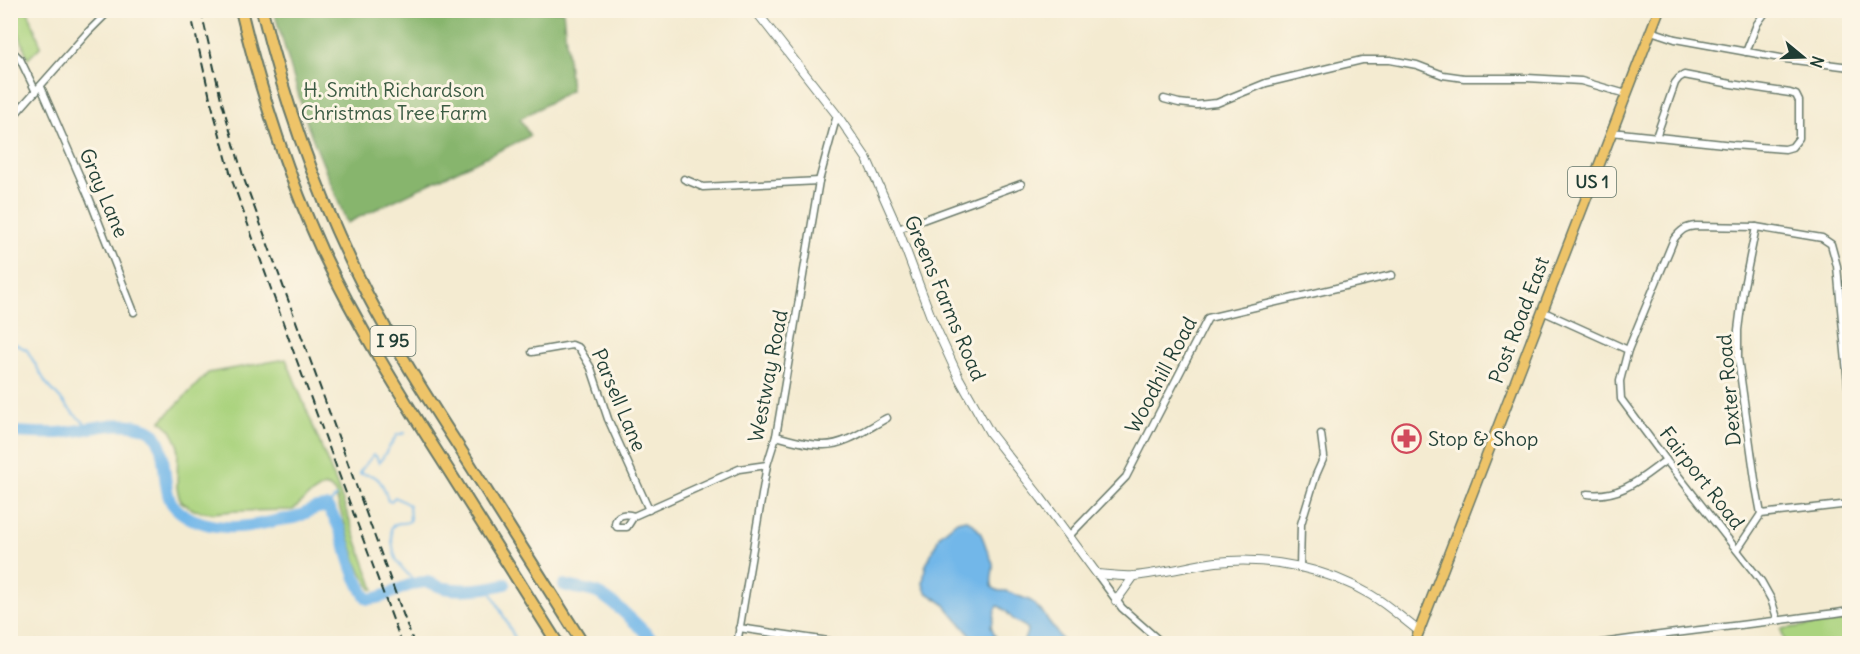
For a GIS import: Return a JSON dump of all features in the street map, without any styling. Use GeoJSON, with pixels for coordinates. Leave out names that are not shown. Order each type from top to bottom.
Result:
{"type":"FeatureCollection","features":[{"type":"Feature","properties":{"kind":"highway","name":"I 95"},"geometry":{"type":"LineString","coordinates":[[241,10],[260,85],[284,158],[345,298],[396,387],[558,644]]}},
{"type":"Feature","properties":{"kind":"highway","name":"I 95"},"geometry":{"type":"LineString","coordinates":[[262,10],[302,144],[333,223],[362,285],[417,381],[583,644]]}},
{"type":"Feature","properties":{"kind":"main road","name":"Post Road East"},"geometry":{"type":"LineString","coordinates":[[1414,644],[1659,10]]}},
{"type":"Feature","properties":{"kind":"street"},"geometry":{"type":"LineString","coordinates":[[10,120],[110,10]]}},
{"type":"Feature","properties":{"kind":"street","name":"Greens Farms Road"},"geometry":{"type":"LineString","coordinates":[[755,10],[837,115],[867,159],[898,229],[931,317],[964,387],[990,433],[1028,480],[1116,601],[1163,644]]}},
{"type":"Feature","properties":{"kind":"street"},"geometry":{"type":"LineString","coordinates":[[1746,52],[1757,24],[1767,10]]}},
{"type":"Feature","properties":{"kind":"street"},"geometry":{"type":"LineString","coordinates":[[1651,31],[1675,39],[1746,52],[1850,67]]}},
{"type":"Feature","properties":{"kind":"street","name":"Gray Lane"},"geometry":{"type":"LineString","coordinates":[[10,49],[20,59],[39,90],[90,200],[134,312]]}},
{"type":"Feature","properties":{"kind":"street"},"geometry":{"type":"LineString","coordinates":[[1164,99],[1197,105],[1217,104],[1266,83],[1362,60],[1390,60],[1417,65],[1443,75],[1464,78],[1581,81],[1626,94]]}},
{"type":"Feature","properties":{"kind":"street"},"geometry":{"type":"LineString","coordinates":[[1611,132],[1656,137],[1785,149],[1792,147],[1799,138],[1799,101],[1796,95],[1790,93],[1684,75],[1675,83],[1656,137]]}},
{"type":"Feature","properties":{"kind":"street","name":"Westway Road"},"geometry":{"type":"LineString","coordinates":[[737,644],[767,465],[776,436],[819,181],[837,115]]}},
{"type":"Feature","properties":{"kind":"street"},"geometry":{"type":"LineString","coordinates":[[684,179],[703,187],[819,181]]}},
{"type":"Feature","properties":{"kind":"street"},"geometry":{"type":"LineString","coordinates":[[898,229],[1021,184]]}},
{"type":"Feature","properties":{"kind":"street","name":"Fairport Road"},"geometry":{"type":"LineString","coordinates":[[1756,227],[1696,226],[1686,227],[1680,231],[1674,239],[1628,350],[1620,381],[1621,399],[1761,581],[1778,621]]}},
{"type":"Feature","properties":{"kind":"street"},"geometry":{"type":"LineString","coordinates":[[1756,227],[1822,238],[1831,244],[1837,266],[1850,405]]}},
{"type":"Feature","properties":{"kind":"street","name":"Dexter Road"},"geometry":{"type":"LineString","coordinates":[[1756,227],[1743,291],[1738,330],[1738,358],[1761,514]]}},
{"type":"Feature","properties":{"kind":"street","name":"Woodhill Road"},"geometry":{"type":"LineString","coordinates":[[1069,536],[1126,477],[1208,318],[1392,275]]}},
{"type":"Feature","properties":{"kind":"street"},"geometry":{"type":"LineString","coordinates":[[1542,311],[1628,350]]}},
{"type":"Feature","properties":{"kind":"street","name":"Parsell Lane"},"geometry":{"type":"LineString","coordinates":[[532,352],[572,345],[579,348],[591,368],[608,419],[649,510]]}},
{"type":"Feature","properties":{"kind":"street"},"geometry":{"type":"LineString","coordinates":[[776,436],[825,446],[844,441],[887,418]]}},
{"type":"Feature","properties":{"kind":"street"},"geometry":{"type":"LineString","coordinates":[[1300,567],[1301,524],[1324,457],[1321,434]]}},
{"type":"Feature","properties":{"kind":"street"},"geometry":{"type":"LineString","coordinates":[[1587,495],[1600,496],[1616,493],[1666,460]]}},
{"type":"Feature","properties":{"kind":"street"},"geometry":{"type":"LineString","coordinates":[[634,516],[739,469],[767,465]]}},
{"type":"Feature","properties":{"kind":"street"},"geometry":{"type":"LineString","coordinates":[[1737,550],[1761,514],[1850,504]]}},
{"type":"Feature","properties":{"kind":"street"},"geometry":{"type":"LineString","coordinates":[[1097,574],[1134,576],[1227,561],[1261,561],[1300,567],[1326,574],[1360,589],[1419,632]]}},
{"type":"Feature","properties":{"kind":"street"},"geometry":{"type":"LineString","coordinates":[[1116,601],[1134,576]]}},
{"type":"Feature","properties":{"kind":"street"},"geometry":{"type":"LineString","coordinates":[[1595,644],[1850,610]]}},
{"type":"Feature","properties":{"kind":"street"},"geometry":{"type":"LineString","coordinates":[[740,628],[849,644]]}},
{"type":"Feature","properties":{"kind":"green space"},"geometry":{"type":"Polygon","coordinates":[[[11,11],[28,11],[41,46],[28,59],[11,11]]]}},
{"type":"Feature","properties":{"kind":"green space","name":"H. Smith Richardson Christmas Tree Farm"},"geometry":{"type":"Polygon","coordinates":[[[274,11],[563,11],[571,90],[520,119],[530,136],[347,223],[308,127],[274,11]]]}},
{"type":"Feature","properties":{"kind":"green space"},"geometry":{"type":"Polygon","coordinates":[[[286,359],[338,488],[374,589],[371,589],[358,566],[335,493],[330,488],[324,486],[293,510],[212,513],[194,510],[180,501],[177,488],[178,444],[171,430],[161,421],[208,373],[286,359]]]}},
{"type":"Feature","properties":{"kind":"green space"},"geometry":{"type":"Polygon","coordinates":[[[1849,620],[1849,643],[1785,643],[1781,629],[1849,620]]]}},
{"type":"Feature","properties":{"kind":"water"},"geometry":{"type":"Polygon","coordinates":[[[965,519],[980,532],[992,560],[993,588],[1031,601],[1043,613],[1064,643],[1023,643],[1028,629],[998,606],[991,626],[1001,643],[977,643],[943,603],[926,592],[923,584],[925,567],[940,535],[957,521],[965,519]]]}},
{"type":"Feature","properties":{"kind":"waterway"},"geometry":{"type":"LineString","coordinates":[[10,341],[27,350],[46,383],[74,414],[91,428]]}},
{"type":"Feature","properties":{"kind":"waterway"},"geometry":{"type":"LineString","coordinates":[[10,432],[56,433],[125,424],[147,429],[159,441],[167,492],[172,504],[198,522],[222,527],[251,526],[295,518],[314,509],[327,507],[337,523],[356,578],[368,599],[418,583],[428,582],[444,588],[459,589],[505,584]]}},
{"type":"Feature","properties":{"kind":"waterway"},"geometry":{"type":"LineString","coordinates":[[405,433],[397,435],[379,463],[373,455],[359,473],[379,480],[388,501],[395,497],[409,505],[410,521],[393,526],[391,528],[392,538],[397,560],[404,571],[418,584]]}},
{"type":"Feature","properties":{"kind":"waterway"},"geometry":{"type":"LineString","coordinates":[[327,507],[336,497]]}},
{"type":"Feature","properties":{"kind":"waterway"},"geometry":{"type":"LineString","coordinates":[[564,585],[604,597],[657,644]]}},
{"type":"Feature","properties":{"kind":"waterway"},"geometry":{"type":"LineString","coordinates":[[489,588],[520,644]]}},
{"type":"Feature","properties":{"kind":"railway"},"geometry":{"type":"LineString","coordinates":[[190,10],[211,102],[233,183],[402,644]]}},
{"type":"Feature","properties":{"kind":"railway"},"geometry":{"type":"LineString","coordinates":[[201,10],[221,99],[244,179],[414,644]]}},
{"type":"Feature","properties":{"kind":"place","name":"Stop & Shop"},"geometry":{"type":"Point","coordinates":[1407,439]}}]}
